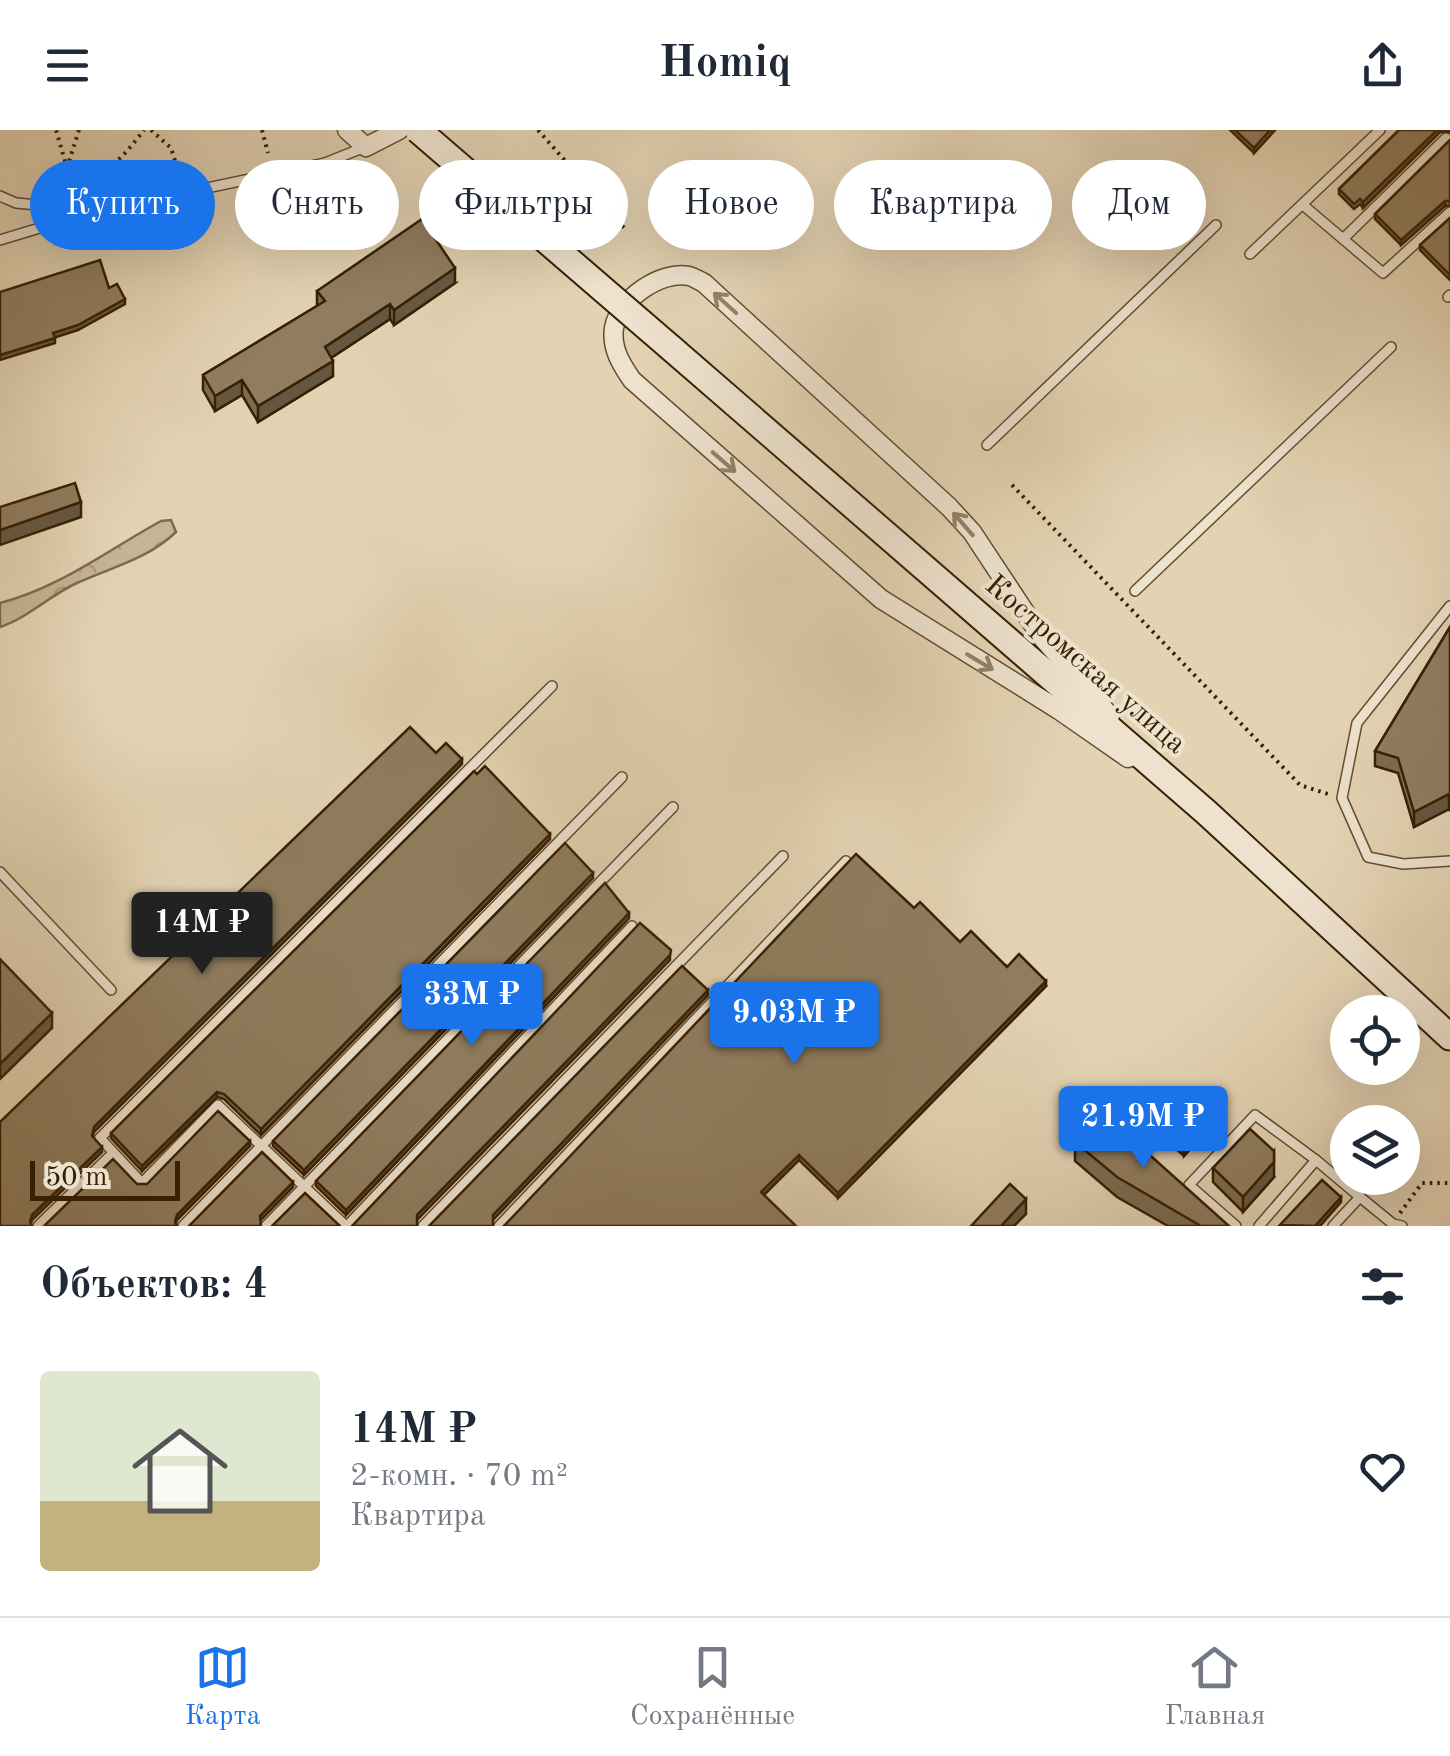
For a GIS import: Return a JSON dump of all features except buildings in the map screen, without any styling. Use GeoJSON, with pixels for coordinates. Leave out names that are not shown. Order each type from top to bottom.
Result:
{"type":"FeatureCollection","features":[{"type":"Feature","properties":{"kind":"main road","name":"Костромская улица"},"geometry":{"type":"LineString","coordinates":[[418,130],[1206,812],[1450,1037]]}},
{"type":"Feature","properties":{"kind":"street"},"geometry":{"type":"LineString","coordinates":[[347,130],[366,147],[399,130]]}},
{"type":"Feature","properties":{"kind":"street"},"geometry":{"type":"LineString","coordinates":[[1152,766],[1040,634],[972,532],[949,507],[704,283],[688,276],[669,278],[630,299],[614,328],[614,346],[632,380],[660,406],[881,599],[1059,710],[1206,812]]}},
{"type":"Feature","properties":{"kind":"lane"},"geometry":{"type":"LineString","coordinates":[[1250,254],[1376,131]]}},
{"type":"Feature","properties":{"kind":"lane"},"geometry":{"type":"LineString","coordinates":[[1343,240],[1446,138]]}},
{"type":"Feature","properties":{"kind":"lane"},"geometry":{"type":"LineString","coordinates":[[215,188],[325,163],[366,147]]}},
{"type":"Feature","properties":{"kind":"lane"},"geometry":{"type":"LineString","coordinates":[[0,196],[30,204]]}},
{"type":"Feature","properties":{"kind":"lane"},"geometry":{"type":"LineString","coordinates":[[1302,206],[1384,272],[1450,212]]}},
{"type":"Feature","properties":{"kind":"lane"},"geometry":{"type":"LineString","coordinates":[[987,445],[1216,225]]}},
{"type":"Feature","properties":{"kind":"lane"},"geometry":{"type":"LineString","coordinates":[[0,240],[30,231]]}},
{"type":"Feature","properties":{"kind":"lane"},"geometry":{"type":"LineString","coordinates":[[1135,590],[1391,347]]}},
{"type":"Feature","properties":{"kind":"lane"},"geometry":{"type":"LineString","coordinates":[[1450,606],[1358,723],[1342,798],[1368,857],[1404,864],[1450,861]]}},
{"type":"Feature","properties":{"kind":"lane"},"geometry":{"type":"LineString","coordinates":[[552,686],[100,1138],[142,1183],[218,1105],[347,1226],[632,926]]}},
{"type":"Feature","properties":{"kind":"lane"},"geometry":{"type":"LineString","coordinates":[[182,1226],[622,777]]}},
{"type":"Feature","properties":{"kind":"lane"},"geometry":{"type":"LineString","coordinates":[[266,1226],[673,807]]}},
{"type":"Feature","properties":{"kind":"lane"},"geometry":{"type":"LineString","coordinates":[[423,1226],[782,856]]}},
{"type":"Feature","properties":{"kind":"lane"},"geometry":{"type":"LineString","coordinates":[[500,1226],[846,860]]}},
{"type":"Feature","properties":{"kind":"lane"},"geometry":{"type":"LineString","coordinates":[[0,872],[111,990]]}},
{"type":"Feature","properties":{"kind":"lane"},"geometry":{"type":"LineString","coordinates":[[1236,1226],[1189,1185],[1255,1115],[1395,1225]]}},
{"type":"Feature","properties":{"kind":"lane"},"geometry":{"type":"LineString","coordinates":[[38,1226],[113,1152]]}},
{"type":"Feature","properties":{"kind":"lane"},"geometry":{"type":"LineString","coordinates":[[1259,1226],[1316,1160]]}},
{"type":"Feature","properties":{"kind":"lane"},"geometry":{"type":"LineString","coordinates":[[1334,1226],[1360,1197]]}},
{"type":"Feature","properties":{"kind":"path"},"geometry":{"type":"LineString","coordinates":[[56,130],[65,160]]}},
{"type":"Feature","properties":{"kind":"path"},"geometry":{"type":"LineString","coordinates":[[70,160],[79,130]]}},
{"type":"Feature","properties":{"kind":"path"},"geometry":{"type":"LineString","coordinates":[[119,160],[148,130],[171,148],[175,160]]}},
{"type":"Feature","properties":{"kind":"path"},"geometry":{"type":"LineString","coordinates":[[262,130],[268,153]]}},
{"type":"Feature","properties":{"kind":"path"},"geometry":{"type":"LineString","coordinates":[[538,130],[564,160]]}},
{"type":"Feature","properties":{"kind":"path"},"geometry":{"type":"LineString","coordinates":[[1012,484],[1300,784],[1342,798]]}},
{"type":"Feature","properties":{"kind":"path"},"geometry":{"type":"LineString","coordinates":[[1395,1225],[1422,1183],[1450,1183]]}},
{"type":"Feature","properties":{"kind":"green space"},"geometry":{"type":"Polygon","coordinates":[[[171,520],[176,532],[154,549],[67,588],[0,627],[0,603],[43,588],[161,521],[171,520]]]}}]}
